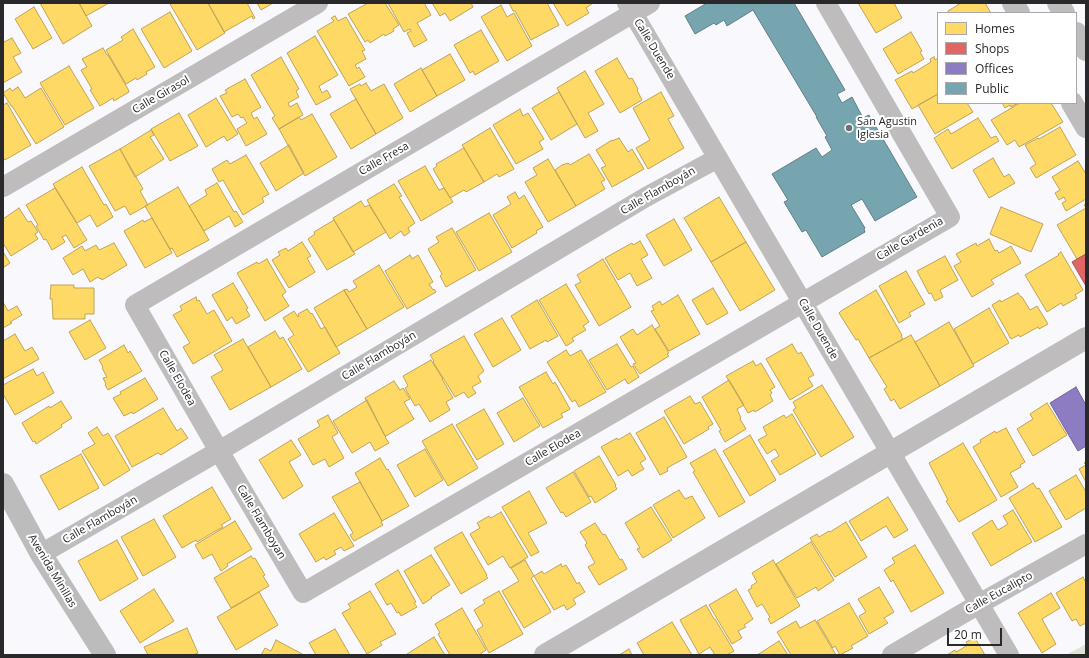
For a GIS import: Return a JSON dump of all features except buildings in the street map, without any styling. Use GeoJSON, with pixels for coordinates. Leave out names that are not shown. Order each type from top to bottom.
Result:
{"type":"FeatureCollection","features":[{"type":"Feature","properties":{"kind":"main road","name":"Avenida Minillas"},"geometry":{"type":"LineString","coordinates":[[3,484],[41,554],[105,655]]}},
{"type":"Feature","properties":{"kind":"street","name":"Calle Girasol"},"geometry":{"type":"LineString","coordinates":[[3,187],[318,3]]}},
{"type":"Feature","properties":{"kind":"street"},"geometry":{"type":"LineString","coordinates":[[630,8],[650,3]]}},
{"type":"Feature","properties":{"kind":"street","name":"Calle Gardenia"},"geometry":{"type":"LineString","coordinates":[[802,302],[950,217],[826,3]]}},
{"type":"Feature","properties":{"kind":"street"},"geometry":{"type":"LineString","coordinates":[[1013,3],[1018,12]]}},
{"type":"Feature","properties":{"kind":"street"},"geometry":{"type":"LineString","coordinates":[[1058,3],[1063,12]]}},
{"type":"Feature","properties":{"kind":"street","name":"Calle Duende"},"geometry":{"type":"LineString","coordinates":[[630,8],[1009,655]]}},
{"type":"Feature","properties":{"kind":"street","name":"Calle Fresa"},"geometry":{"type":"LineString","coordinates":[[135,305],[630,8]]}},
{"type":"Feature","properties":{"kind":"street"},"geometry":{"type":"LineString","coordinates":[[1077,35],[1086,50]]}},
{"type":"Feature","properties":{"kind":"street"},"geometry":{"type":"LineString","coordinates":[[1073,104],[1086,127]]}},
{"type":"Feature","properties":{"kind":"street","name":"Calle Flamboyán"},"geometry":{"type":"LineString","coordinates":[[41,554],[219,451],[646,197],[718,158]]}},
{"type":"Feature","properties":{"kind":"street","name":"Calle Elodea"},"geometry":{"type":"LineString","coordinates":[[303,593],[802,302]]}},
{"type":"Feature","properties":{"kind":"street","name":"Calle Elodea"},"geometry":{"type":"LineString","coordinates":[[135,305],[219,451]]}},
{"type":"Feature","properties":{"kind":"street"},"geometry":{"type":"LineString","coordinates":[[545,655],[1086,338]]}},
{"type":"Feature","properties":{"kind":"street","name":"Calle Flamboyan"},"geometry":{"type":"LineString","coordinates":[[219,451],[303,593]]}},
{"type":"Feature","properties":{"kind":"street","name":"Calle Eucalipto"},"geometry":{"type":"LineString","coordinates":[[892,655],[1086,544]]}},
{"type":"Feature","properties":{"kind":"shaded area"},"geometry":{"type":"Polygon","coordinates":[[[1086,644],[1086,655],[1066,655],[1086,644]]]}},
{"type":"Feature","properties":{"kind":"place","name":"San Agustin Iglesia"},"geometry":{"type":"Point","coordinates":[849,128]}}]}
